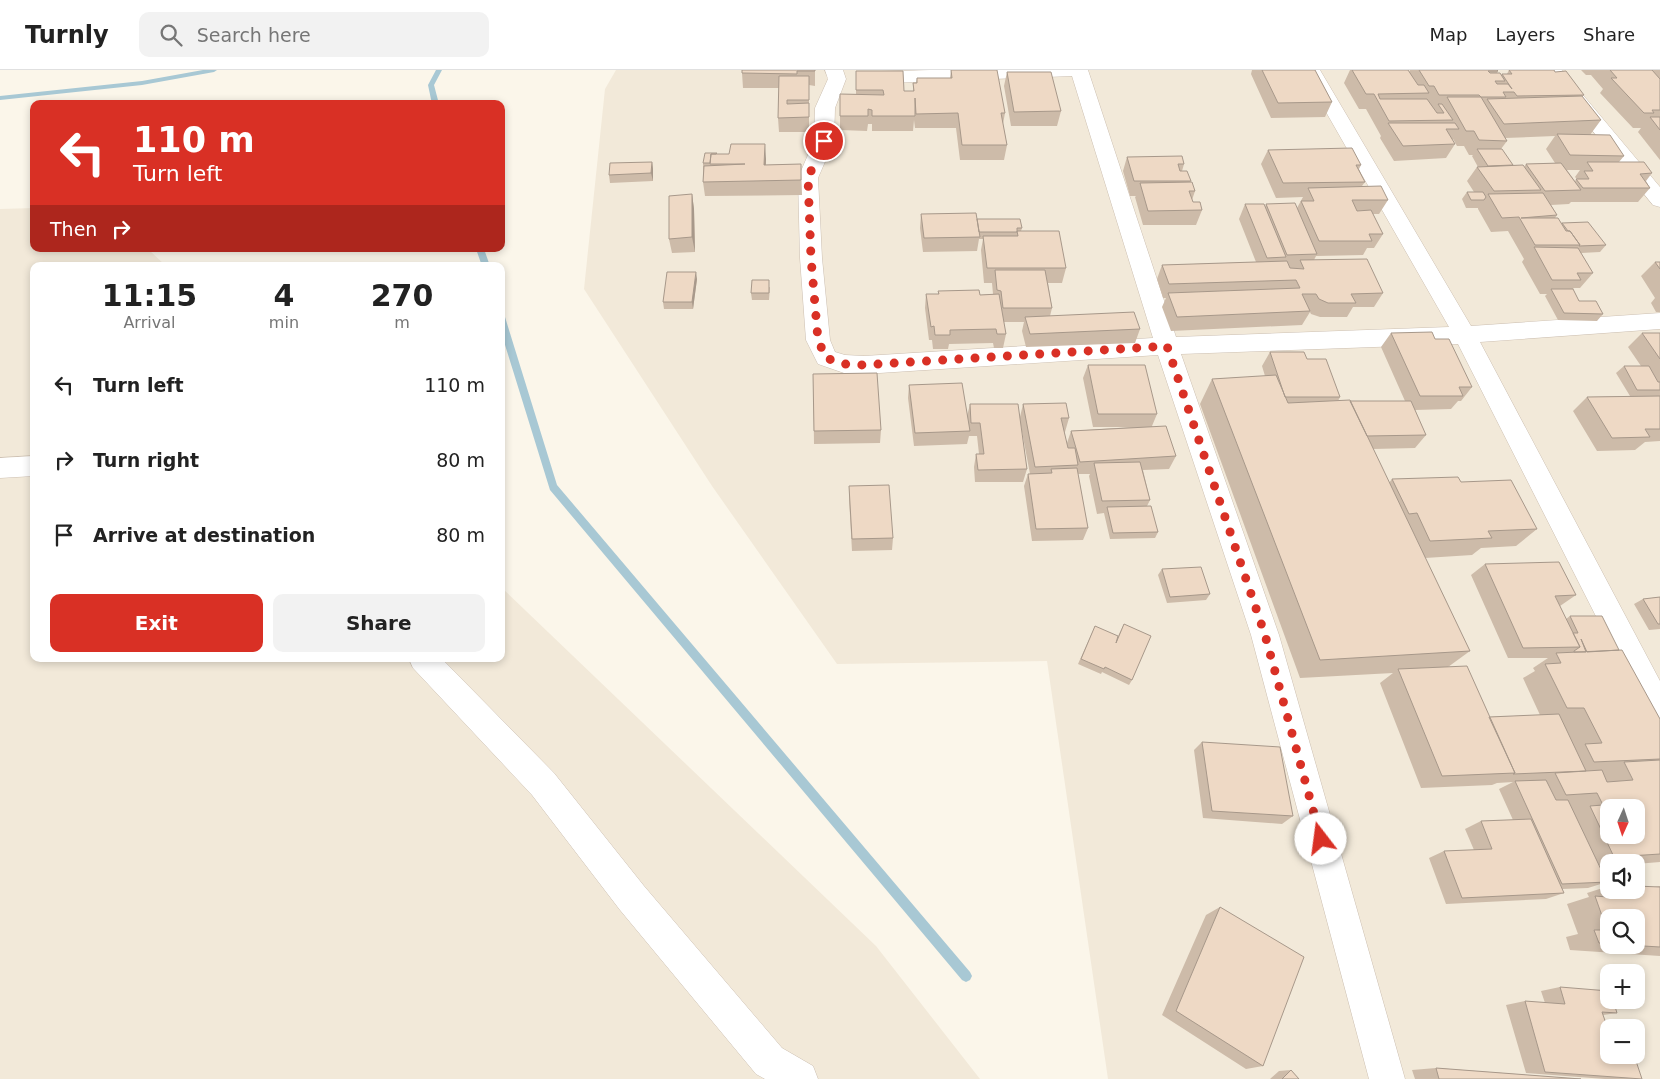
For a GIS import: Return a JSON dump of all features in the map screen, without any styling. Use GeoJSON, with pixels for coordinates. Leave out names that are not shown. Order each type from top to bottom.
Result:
{"type":"FeatureCollection","features":[{"type":"Feature","properties":{"kind":"street"},"geometry":{"type":"LineString","coordinates":[[1387,1079],[1265,635],[1167,346],[1077,70],[836,75],[825,108],[824,141],[808,178],[811,258],[818,340],[826,358],[844,364],[864,365],[1167,346],[1465,335],[1660,321]]}},
{"type":"Feature","properties":{"kind":"street"},"geometry":{"type":"LineString","coordinates":[[1311,70],[1465,335],[1660,711]]}},
{"type":"Feature","properties":{"kind":"street"},"geometry":{"type":"LineString","coordinates":[[1552,70],[1660,200]]}},
{"type":"Feature","properties":{"kind":"street"},"geometry":{"type":"LineString","coordinates":[[0,468],[30,466]]}},
{"type":"Feature","properties":{"kind":"street"},"geometry":{"type":"LineString","coordinates":[[426,662],[544,784],[632,898],[769,1061],[800,1079]]}},
{"type":"Feature","properties":{"kind":"shaded area"},"geometry":{"type":"Polygon","coordinates":[[[616,70],[1660,70],[1660,1079],[1108,1079],[1047,661],[837,664],[712,486],[584,289],[605,89],[616,70]]]}},
{"type":"Feature","properties":{"kind":"shaded area"},"geometry":{"type":"Polygon","coordinates":[[[30,208],[30,252],[151,252],[162,262],[30,262],[30,662],[505,662],[505,591],[876,946],[980,1079],[0,1079],[0,209],[30,208]]]}},
{"type":"Feature","properties":{"kind":"building"},"geometry":{"type":"Polygon","coordinates":[[[742,70],[815,71],[797,71],[797,74],[742,73],[742,70]]]}},
{"type":"Feature","properties":{"kind":"building"},"geometry":{"type":"Polygon","coordinates":[[[951,70],[997,70],[1005,113],[1001,113],[1007,145],[962,145],[958,113],[916,114],[915,98],[915,116],[872,116],[872,110],[868,109],[868,116],[840,116],[840,94],[884,95],[883,90],[856,90],[856,71],[903,71],[904,91],[914,91],[913,83],[917,83],[917,78],[952,78],[951,70]]]}},
{"type":"Feature","properties":{"kind":"building"},"geometry":{"type":"Polygon","coordinates":[[[1262,70],[1315,70],[1332,102],[1278,103],[1262,70]]]}},
{"type":"Feature","properties":{"kind":"building"},"geometry":{"type":"Polygon","coordinates":[[[1352,70],[1408,70],[1418,85],[1424,85],[1429,93],[1378,94],[1380,99],[1427,99],[1437,113],[1444,113],[1438,104],[1442,104],[1453,120],[1389,121],[1374,94],[1366,94],[1352,70]]]}},
{"type":"Feature","properties":{"kind":"building"},"geometry":{"type":"Polygon","coordinates":[[[1419,70],[1497,70],[1488,71],[1490,73],[1500,73],[1505,81],[1495,81],[1497,84],[1508,84],[1512,89],[1502,74],[1512,74],[1509,70],[1566,71],[1584,95],[1517,96],[1514,92],[1503,92],[1506,97],[1439,95],[1434,86],[1429,86],[1419,70]]]}},
{"type":"Feature","properties":{"kind":"building"},"geometry":{"type":"Polygon","coordinates":[[[1610,70],[1652,70],[1660,79],[1660,110],[1652,110],[1654,113],[1644,113],[1611,78],[1617,78],[1610,70]]]}},
{"type":"Feature","properties":{"kind":"building"},"geometry":{"type":"Polygon","coordinates":[[[1007,72],[1051,72],[1061,111],[1014,112],[1007,72]]]}},
{"type":"Feature","properties":{"kind":"building"},"geometry":{"type":"Polygon","coordinates":[[[779,76],[809,76],[809,100],[787,100],[787,104],[809,103],[809,117],[778,118],[779,76]]]}},
{"type":"Feature","properties":{"kind":"building"},"geometry":{"type":"Polygon","coordinates":[[[1582,96],[1601,120],[1504,124],[1487,99],[1582,96]]]}},
{"type":"Feature","properties":{"kind":"building"},"geometry":{"type":"Polygon","coordinates":[[[1447,97],[1481,97],[1507,141],[1479,140],[1474,131],[1466,131],[1447,97]]]}},
{"type":"Feature","properties":{"kind":"building"},"geometry":{"type":"Polygon","coordinates":[[[1650,117],[1660,117],[1660,130],[1650,117]]]}},
{"type":"Feature","properties":{"kind":"building"},"geometry":{"type":"Polygon","coordinates":[[[1388,123],[1455,123],[1459,129],[1446,129],[1455,144],[1403,146],[1388,123]]]}},
{"type":"Feature","properties":{"kind":"building"},"geometry":{"type":"Polygon","coordinates":[[[1557,134],[1610,135],[1624,156],[1570,155],[1557,134]]]}},
{"type":"Feature","properties":{"kind":"building"},"geometry":{"type":"Polygon","coordinates":[[[731,144],[765,144],[764,165],[801,164],[801,180],[703,182],[704,166],[745,164],[710,164],[711,154],[729,154],[731,144]]]}},
{"type":"Feature","properties":{"kind":"building"},"geometry":{"type":"Polygon","coordinates":[[[1352,148],[1361,165],[1356,165],[1365,182],[1283,183],[1268,150],[1352,148]]]}},
{"type":"Feature","properties":{"kind":"building"},"geometry":{"type":"Polygon","coordinates":[[[1477,149],[1502,149],[1513,165],[1488,166],[1477,149]]]}},
{"type":"Feature","properties":{"kind":"building"},"geometry":{"type":"Polygon","coordinates":[[[705,153],[717,153],[711,154],[710,163],[703,163],[705,153]]]}},
{"type":"Feature","properties":{"kind":"building"},"geometry":{"type":"Polygon","coordinates":[[[1182,156],[1184,164],[1178,164],[1180,171],[1187,171],[1191,181],[1134,181],[1127,157],[1182,156]]]}},
{"type":"Feature","properties":{"kind":"building"},"geometry":{"type":"Polygon","coordinates":[[[652,162],[651,173],[609,175],[610,163],[652,162]]]}},
{"type":"Feature","properties":{"kind":"building"},"geometry":{"type":"Polygon","coordinates":[[[1587,162],[1644,162],[1652,173],[1640,174],[1650,188],[1583,188],[1576,179],[1589,179],[1584,171],[1593,171],[1587,162]]]}},
{"type":"Feature","properties":{"kind":"building"},"geometry":{"type":"Polygon","coordinates":[[[1561,163],[1581,190],[1545,191],[1526,164],[1561,163]]]}},
{"type":"Feature","properties":{"kind":"building"},"geometry":{"type":"Polygon","coordinates":[[[1523,165],[1541,190],[1494,191],[1477,167],[1523,165]]]}},
{"type":"Feature","properties":{"kind":"building"},"geometry":{"type":"Polygon","coordinates":[[[1192,182],[1195,191],[1189,191],[1193,202],[1200,202],[1202,210],[1148,211],[1140,183],[1192,182]]]}},
{"type":"Feature","properties":{"kind":"building"},"geometry":{"type":"Polygon","coordinates":[[[1381,186],[1388,200],[1352,200],[1357,211],[1371,210],[1383,234],[1369,234],[1372,241],[1319,241],[1301,201],[1314,201],[1308,188],[1381,186]]]}},
{"type":"Feature","properties":{"kind":"building"},"geometry":{"type":"Polygon","coordinates":[[[1467,192],[1483,192],[1486,197],[1484,200],[1471,200],[1467,192]]]}},
{"type":"Feature","properties":{"kind":"building"},"geometry":{"type":"Polygon","coordinates":[[[1543,193],[1557,215],[1521,218],[1558,218],[1566,231],[1570,231],[1580,245],[1535,245],[1519,217],[1502,218],[1488,194],[1543,193]]]}},
{"type":"Feature","properties":{"kind":"building"},"geometry":{"type":"Polygon","coordinates":[[[692,194],[692,237],[669,239],[669,196],[692,194]]]}},
{"type":"Feature","properties":{"kind":"building"},"geometry":{"type":"Polygon","coordinates":[[[1295,203],[1317,254],[1287,255],[1266,204],[1295,203]]]}},
{"type":"Feature","properties":{"kind":"building"},"geometry":{"type":"Polygon","coordinates":[[[1245,204],[1264,204],[1286,257],[1267,258],[1245,204]]]}},
{"type":"Feature","properties":{"kind":"building"},"geometry":{"type":"Polygon","coordinates":[[[976,213],[980,237],[924,238],[921,214],[976,213]]]}},
{"type":"Feature","properties":{"kind":"building"},"geometry":{"type":"Polygon","coordinates":[[[977,219],[1020,219],[1022,228],[1017,228],[1017,232],[979,232],[977,219]]]}},
{"type":"Feature","properties":{"kind":"building"},"geometry":{"type":"Polygon","coordinates":[[[1588,222],[1606,245],[1579,246],[1570,231],[1562,223],[1588,222]]]}},
{"type":"Feature","properties":{"kind":"building"},"geometry":{"type":"Polygon","coordinates":[[[1017,231],[1059,231],[1066,268],[987,268],[983,236],[1018,236],[1017,231]]]}},
{"type":"Feature","properties":{"kind":"building"},"geometry":{"type":"Polygon","coordinates":[[[1534,247],[1578,248],[1593,273],[1577,273],[1581,280],[1552,280],[1534,247]]]}},
{"type":"Feature","properties":{"kind":"building"},"geometry":{"type":"Polygon","coordinates":[[[1367,259],[1383,293],[1351,294],[1356,303],[1328,303],[1319,299],[1316,294],[1302,294],[1310,311],[1177,317],[1168,293],[1300,288],[1296,280],[1169,284],[1162,265],[1287,261],[1290,268],[1304,269],[1300,260],[1367,259]]]}},
{"type":"Feature","properties":{"kind":"building"},"geometry":{"type":"Polygon","coordinates":[[[1655,262],[1660,262],[1660,269],[1655,262]]]}},
{"type":"Feature","properties":{"kind":"building"},"geometry":{"type":"Polygon","coordinates":[[[995,270],[1045,270],[1052,308],[1003,308],[1001,291],[997,290],[995,270]]]}},
{"type":"Feature","properties":{"kind":"building"},"geometry":{"type":"Polygon","coordinates":[[[667,272],[696,272],[692,302],[663,302],[667,272]]]}},
{"type":"Feature","properties":{"kind":"building"},"geometry":{"type":"Polygon","coordinates":[[[752,280],[769,280],[769,293],[751,293],[752,280]]]}},
{"type":"Feature","properties":{"kind":"building"},"geometry":{"type":"Polygon","coordinates":[[[1551,289],[1573,289],[1579,301],[1596,301],[1603,314],[1564,313],[1551,289]]]}},
{"type":"Feature","properties":{"kind":"building"},"geometry":{"type":"Polygon","coordinates":[[[979,290],[980,295],[999,294],[1006,334],[997,334],[996,329],[950,330],[950,335],[935,335],[934,326],[931,327],[926,294],[939,294],[938,291],[979,290]]]}},
{"type":"Feature","properties":{"kind":"building"},"geometry":{"type":"Polygon","coordinates":[[[1134,312],[1140,329],[1030,334],[1025,317],[1134,312]]]}},
{"type":"Feature","properties":{"kind":"building"},"geometry":{"type":"Polygon","coordinates":[[[1432,332],[1435,339],[1449,339],[1472,387],[1459,387],[1463,396],[1420,396],[1391,333],[1432,332]]]}},
{"type":"Feature","properties":{"kind":"building"},"geometry":{"type":"Polygon","coordinates":[[[1642,333],[1660,333],[1660,359],[1642,333]]]}},
{"type":"Feature","properties":{"kind":"building"},"geometry":{"type":"Polygon","coordinates":[[[1270,352],[1304,352],[1307,359],[1326,359],[1340,397],[1285,397],[1270,352]]]}},
{"type":"Feature","properties":{"kind":"building"},"geometry":{"type":"Polygon","coordinates":[[[1088,365],[1145,365],[1157,414],[1098,414],[1088,365]]]}},
{"type":"Feature","properties":{"kind":"building"},"geometry":{"type":"Polygon","coordinates":[[[1624,366],[1649,366],[1658,382],[1660,382],[1660,390],[1637,390],[1624,366]]]}},
{"type":"Feature","properties":{"kind":"building"},"geometry":{"type":"Polygon","coordinates":[[[877,373],[881,430],[814,431],[813,374],[877,373]]]}},
{"type":"Feature","properties":{"kind":"building"},"geometry":{"type":"Polygon","coordinates":[[[1276,375],[1288,403],[1350,400],[1470,651],[1320,660],[1212,379],[1276,375]]]}},
{"type":"Feature","properties":{"kind":"building"},"geometry":{"type":"Polygon","coordinates":[[[962,383],[970,431],[915,433],[909,385],[962,383]]]}},
{"type":"Feature","properties":{"kind":"building"},"geometry":{"type":"Polygon","coordinates":[[[1660,396],[1660,429],[1645,429],[1650,437],[1612,438],[1587,397],[1660,396]]]}},
{"type":"Feature","properties":{"kind":"building"},"geometry":{"type":"Polygon","coordinates":[[[1350,401],[1411,401],[1426,435],[1367,436],[1350,401]]]}},
{"type":"Feature","properties":{"kind":"building"},"geometry":{"type":"Polygon","coordinates":[[[1066,403],[1069,418],[1061,418],[1068,448],[1075,448],[1078,465],[1035,467],[1023,404],[1066,403]]]}},
{"type":"Feature","properties":{"kind":"building"},"geometry":{"type":"Polygon","coordinates":[[[970,404],[1018,404],[1027,469],[978,470],[976,454],[984,454],[980,423],[971,423],[970,404]]]}},
{"type":"Feature","properties":{"kind":"building"},"geometry":{"type":"Polygon","coordinates":[[[1166,426],[1176,456],[1080,462],[1071,431],[1166,426]]]}},
{"type":"Feature","properties":{"kind":"building"},"geometry":{"type":"Polygon","coordinates":[[[1140,462],[1150,500],[1102,501],[1094,463],[1140,462]]]}},
{"type":"Feature","properties":{"kind":"building"},"geometry":{"type":"Polygon","coordinates":[[[1077,468],[1088,528],[1036,529],[1028,474],[1052,473],[1051,469],[1077,468]]]}},
{"type":"Feature","properties":{"kind":"building"},"geometry":{"type":"Polygon","coordinates":[[[1458,477],[1461,482],[1511,480],[1537,529],[1488,531],[1492,538],[1430,541],[1417,513],[1409,514],[1392,479],[1458,477]]]}},
{"type":"Feature","properties":{"kind":"building"},"geometry":{"type":"Polygon","coordinates":[[[889,485],[893,538],[852,539],[849,486],[889,485]]]}},
{"type":"Feature","properties":{"kind":"building"},"geometry":{"type":"Polygon","coordinates":[[[1151,506],[1158,532],[1113,533],[1107,507],[1151,506]]]}},
{"type":"Feature","properties":{"kind":"building"},"geometry":{"type":"Polygon","coordinates":[[[1559,562],[1576,595],[1555,596],[1580,647],[1523,648],[1485,564],[1559,562]]]}},
{"type":"Feature","properties":{"kind":"building"},"geometry":{"type":"Polygon","coordinates":[[[1201,567],[1210,594],[1170,597],[1162,569],[1201,567]]]}},
{"type":"Feature","properties":{"kind":"building"},"geometry":{"type":"Polygon","coordinates":[[[1660,597],[1660,624],[1658,624],[1643,599],[1660,597]]]}},
{"type":"Feature","properties":{"kind":"building"},"geometry":{"type":"Polygon","coordinates":[[[1570,616],[1602,616],[1619,650],[1587,652],[1581,639],[1586,652],[1574,652],[1580,647],[1573,633],[1578,633],[1570,616]]]}},
{"type":"Feature","properties":{"kind":"building"},"geometry":{"type":"Polygon","coordinates":[[[1124,624],[1151,636],[1132,680],[1105,667],[1104,669],[1081,659],[1095,626],[1118,636],[1116,643],[1124,624]]]}},
{"type":"Feature","properties":{"kind":"building"},"geometry":{"type":"Polygon","coordinates":[[[1622,650],[1660,719],[1660,759],[1594,762],[1585,744],[1602,743],[1584,708],[1567,708],[1545,664],[1561,663],[1556,653],[1622,650]]]}},
{"type":"Feature","properties":{"kind":"building"},"geometry":{"type":"Polygon","coordinates":[[[1467,666],[1515,773],[1442,776],[1398,669],[1467,666]]]}},
{"type":"Feature","properties":{"kind":"building"},"geometry":{"type":"Polygon","coordinates":[[[1559,714],[1586,771],[1513,774],[1515,773],[1489,717],[1559,714]]]}},
{"type":"Feature","properties":{"kind":"building"},"geometry":{"type":"Polygon","coordinates":[[[1202,742],[1280,747],[1293,816],[1212,811],[1202,742]]]}},
{"type":"Feature","properties":{"kind":"building"},"geometry":{"type":"Polygon","coordinates":[[[1660,760],[1660,854],[1613,854],[1608,844],[1645,844],[1645,799],[1600,799],[1597,793],[1566,795],[1555,773],[1602,770],[1607,782],[1633,780],[1624,762],[1660,760]]]}},
{"type":"Feature","properties":{"kind":"building"},"geometry":{"type":"Polygon","coordinates":[[[1546,780],[1556,800],[1568,800],[1600,867],[1600,882],[1562,884],[1515,781],[1546,780]]]}},
{"type":"Feature","properties":{"kind":"building"},"geometry":{"type":"Polygon","coordinates":[[[1600,805],[1600,827],[1590,806],[1600,805]]]}},
{"type":"Feature","properties":{"kind":"building"},"geometry":{"type":"Polygon","coordinates":[[[1531,819],[1564,893],[1462,898],[1444,851],[1492,849],[1481,821],[1531,819]]]}},
{"type":"Feature","properties":{"kind":"building"},"geometry":{"type":"Polygon","coordinates":[[[1645,886],[1660,887],[1660,947],[1645,946],[1645,909],[1600,910],[1595,896],[1600,896],[1600,899],[1645,899],[1645,886]]]}},
{"type":"Feature","properties":{"kind":"building"},"geometry":{"type":"Polygon","coordinates":[[[1220,907],[1304,957],[1263,1066],[1176,1011],[1220,907]]]}},
{"type":"Feature","properties":{"kind":"building"},"geometry":{"type":"Polygon","coordinates":[[[1594,930],[1600,930],[1600,943],[1599,943],[1594,930]]]}},
{"type":"Feature","properties":{"kind":"building"},"geometry":{"type":"Polygon","coordinates":[[[1560,987],[1600,990],[1600,1009],[1616,1009],[1617,1013],[1602,1012],[1604,1019],[1600,1019],[1600,1064],[1637,1064],[1642,1079],[1545,1072],[1525,1001],[1565,1004],[1560,987]]]}},
{"type":"Feature","properties":{"kind":"building"},"geometry":{"type":"Polygon","coordinates":[[[1436,1068],[1581,1079],[1439,1079],[1436,1068]]]}},
{"type":"Feature","properties":{"kind":"building"},"geometry":{"type":"Polygon","coordinates":[[[1291,1070],[1299,1079],[1282,1079],[1291,1070]]]}},
{"type":"Feature","properties":{"kind":"waterway"},"geometry":{"type":"LineString","coordinates":[[0,98],[142,83],[214,70]]}},
{"type":"Feature","properties":{"kind":"waterway"},"geometry":{"type":"LineString","coordinates":[[435,100],[431,85],[439,70]]}},
{"type":"Feature","properties":{"kind":"waterway"},"geometry":{"type":"LineString","coordinates":[[481,252],[485,262]]}},
{"type":"Feature","properties":{"kind":"waterway"},"geometry":{"type":"LineString","coordinates":[[505,330],[553,487],[966,976]]}},
{"type":"Feature","properties":{"kind":"route"},"geometry":{"type":"LineString","coordinates":[[824,141],[808,178],[811,258],[818,340],[826,358],[844,364],[864,365],[1167,346],[1265,635],[1321,839]]}}]}
